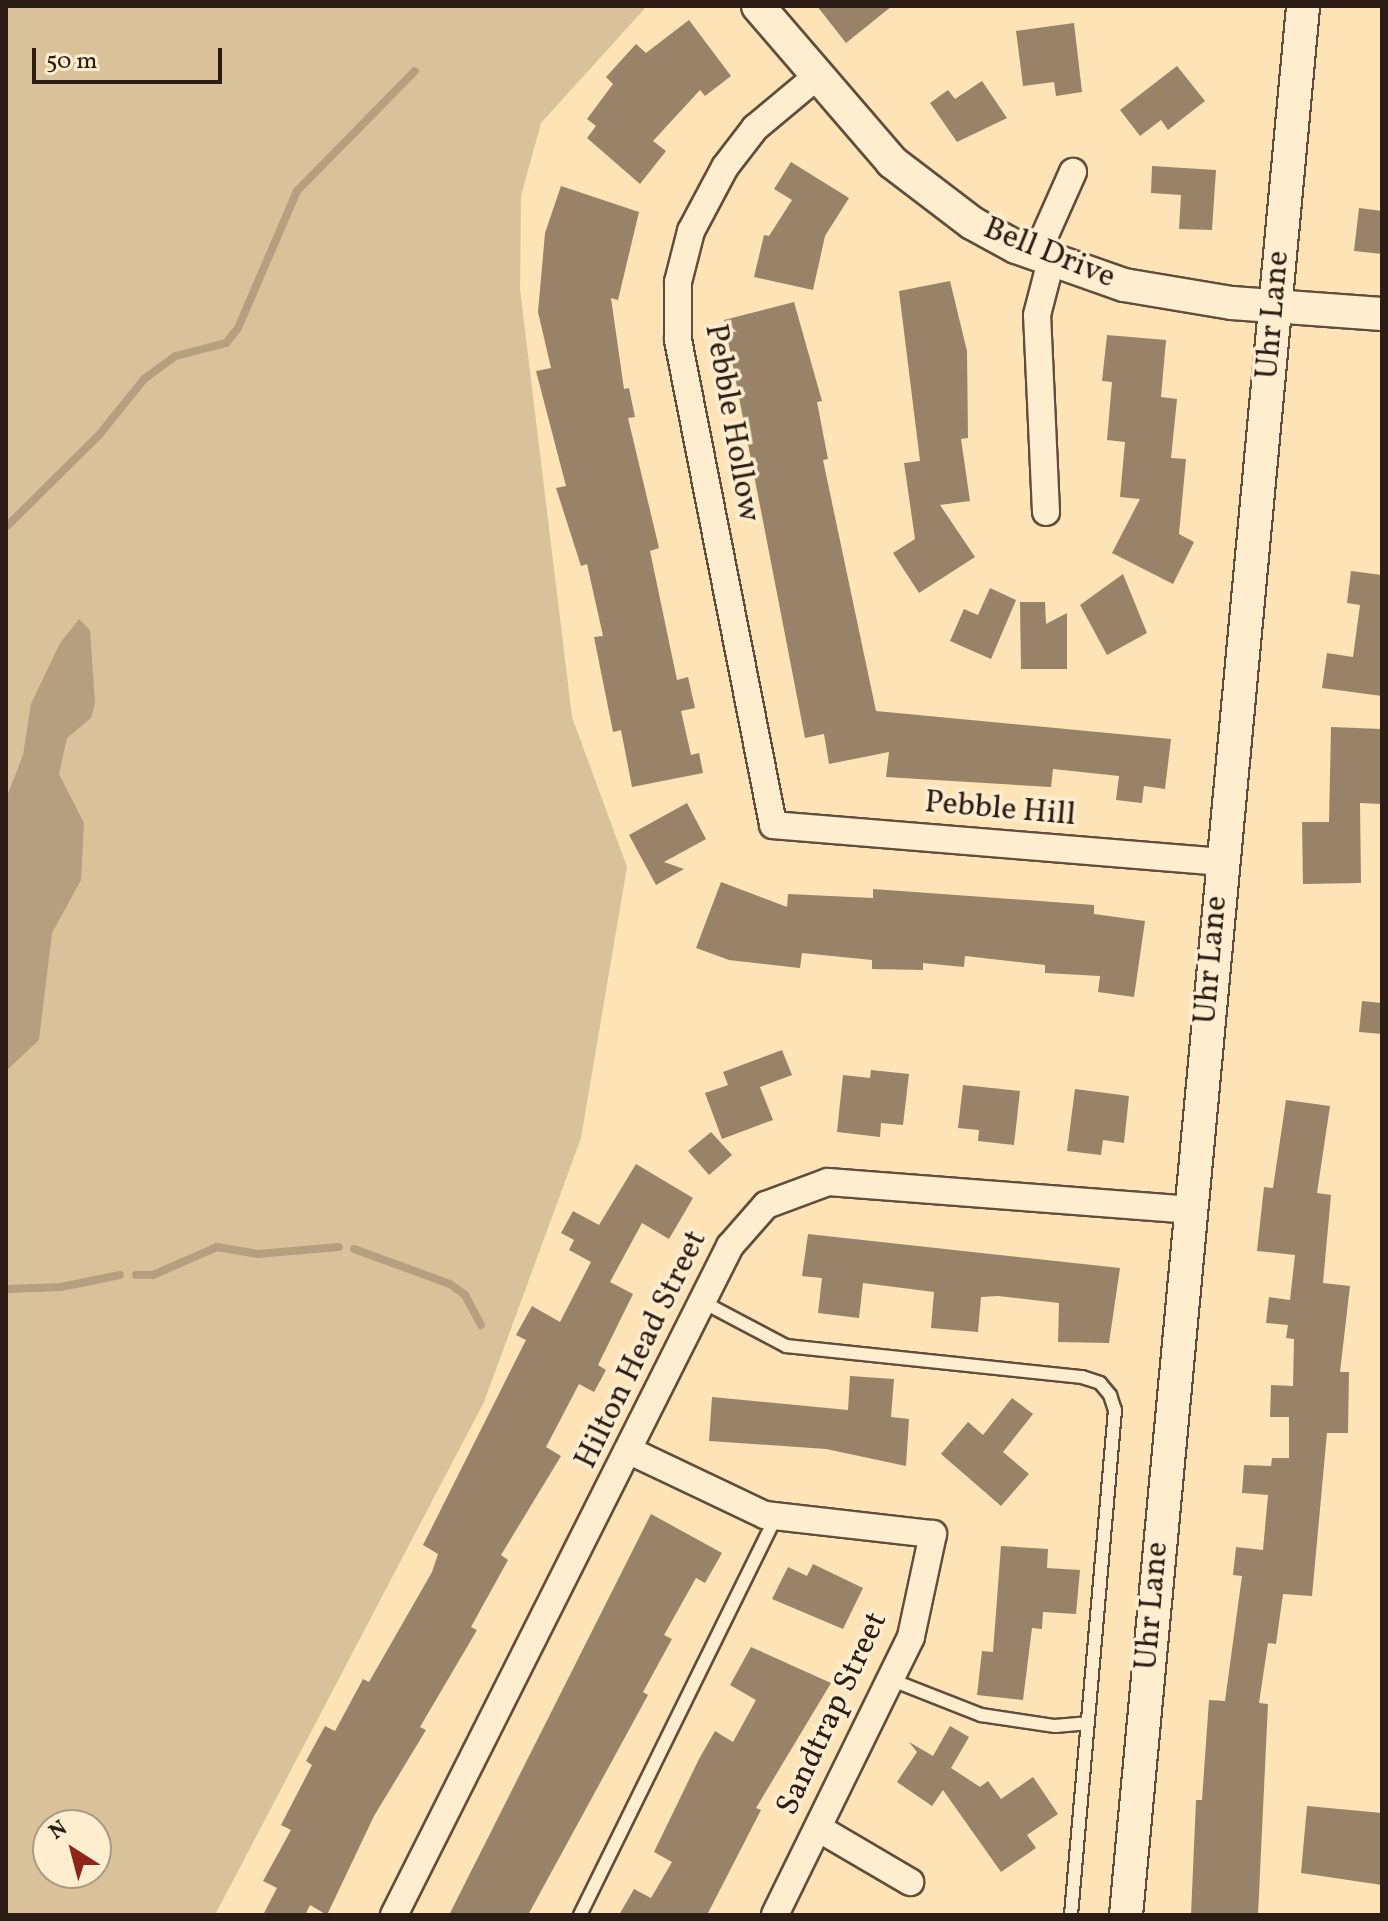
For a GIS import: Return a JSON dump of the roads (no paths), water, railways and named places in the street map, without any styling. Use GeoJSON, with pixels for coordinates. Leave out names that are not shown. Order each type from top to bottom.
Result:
{"type":"FeatureCollection","features":[{"type":"Feature","properties":{"kind":"street","name":"Bell Drive"},"geometry":{"type":"LineString","coordinates":[[758,6],[892,162],[935,197],[1044,258],[1124,285],[1275,305],[1382,314]]}},
{"type":"Feature","properties":{"kind":"street","name":"Uhr Lane"},"geometry":{"type":"LineString","coordinates":[[1126,1915],[1221,862],[1303,6]]}},
{"type":"Feature","properties":{"kind":"street","name":"Pebble Hollow"},"geometry":{"type":"LineString","coordinates":[[773,825],[678,340],[678,282],[691,231],[725,167],[755,128],[816,77]]}},
{"type":"Feature","properties":{"kind":"street"},"geometry":{"type":"LineString","coordinates":[[1046,512],[1037,315],[1044,258],[1073,172]]}},
{"type":"Feature","properties":{"kind":"street","name":"Pebble Hill"},"geometry":{"type":"LineString","coordinates":[[773,825],[1221,862]]}},
{"type":"Feature","properties":{"kind":"street","name":"Hilton Head Street"},"geometry":{"type":"LineString","coordinates":[[394,1915],[630,1451],[730,1246],[757,1213],[797,1189],[828,1182],[1189,1210]]}},
{"type":"Feature","properties":{"kind":"street"},"geometry":{"type":"LineString","coordinates":[[630,1451],[743,1507],[776,1517]]}},
{"type":"Feature","properties":{"kind":"street","name":"Sandtrap Street"},"geometry":{"type":"LineString","coordinates":[[775,1915],[911,1637],[933,1534],[776,1517]]}},
{"type":"Feature","properties":{"kind":"street"},"geometry":{"type":"LineString","coordinates":[[818,1828],[910,1882]]}},
{"type":"Feature","properties":{"kind":"lane"},"geometry":{"type":"LineString","coordinates":[[703,1302],[797,1348],[1100,1383],[1115,1410],[1071,1915]]}},
{"type":"Feature","properties":{"kind":"lane"},"geometry":{"type":"LineString","coordinates":[[580,1915],[776,1517]]}},
{"type":"Feature","properties":{"kind":"lane"},"geometry":{"type":"LineString","coordinates":[[892,1680],[981,1715],[1055,1726],[1087,1723]]}},
{"type":"Feature","properties":{"kind":"waterway"},"geometry":{"type":"LineString","coordinates":[[6,527],[99,435],[144,379],[176,356],[226,343],[238,328],[297,191],[415,71]]}},
{"type":"Feature","properties":{"kind":"waterway"},"geometry":{"type":"LineString","coordinates":[[136,1275],[153,1275],[217,1247],[258,1254],[339,1247]]}},
{"type":"Feature","properties":{"kind":"waterway"},"geometry":{"type":"LineString","coordinates":[[354,1249],[450,1284],[465,1295],[481,1325]]}},
{"type":"Feature","properties":{"kind":"waterway"},"geometry":{"type":"LineString","coordinates":[[6,1289],[61,1287],[120,1275]]}}]}
